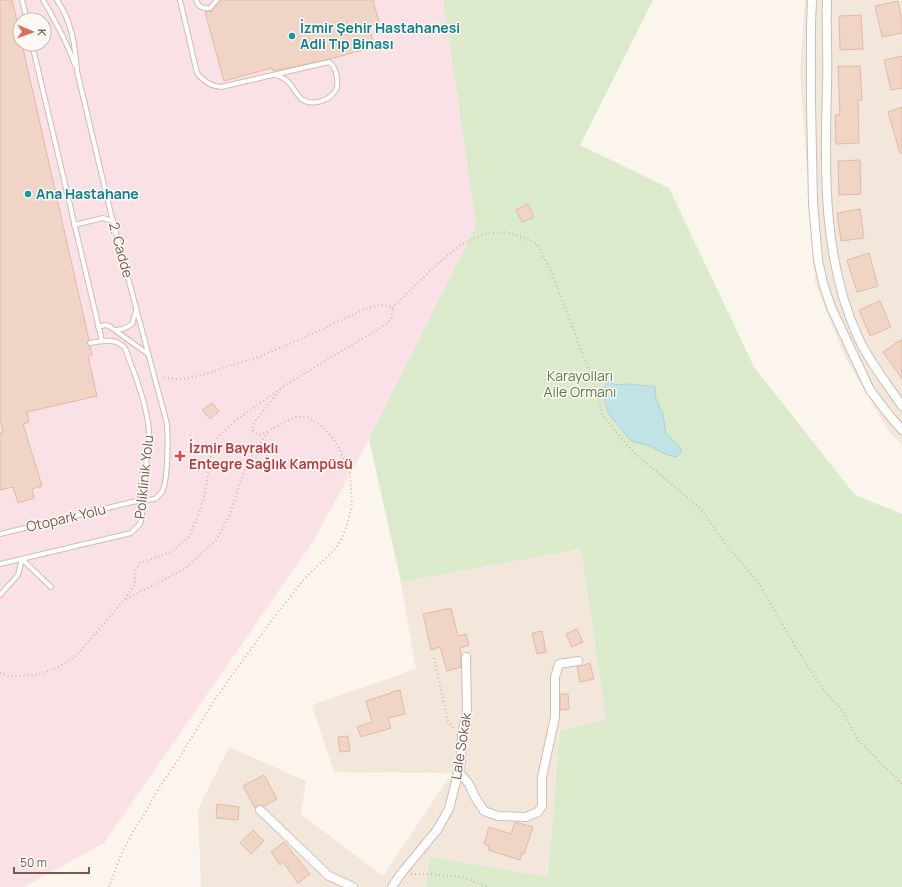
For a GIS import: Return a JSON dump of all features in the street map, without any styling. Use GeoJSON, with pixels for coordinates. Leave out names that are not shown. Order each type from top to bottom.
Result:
{"type":"FeatureCollection","features":[{"type":"Feature","properties":{"kind":"street"},"geometry":{"type":"LineString","coordinates":[[812,0],[811,104],[813,203],[818,260],[823,283],[831,307],[870,390],[889,416],[902,430]]}},
{"type":"Feature","properties":{"kind":"street"},"geometry":{"type":"LineString","coordinates":[[827,0],[825,172],[835,268],[845,306],[858,339],[902,406]]}},
{"type":"Feature","properties":{"kind":"street","name":"Lale Sokak"},"geometry":{"type":"LineString","coordinates":[[392,887],[437,830],[449,808],[461,762],[462,734],[467,712],[466,657]]}},
{"type":"Feature","properties":{"kind":"street"},"geometry":{"type":"LineString","coordinates":[[459,772],[469,784],[484,811],[498,816],[526,817],[538,812],[542,806],[542,777],[555,717],[555,677],[559,664],[578,661]]}},
{"type":"Feature","properties":{"kind":"street"},"geometry":{"type":"LineString","coordinates":[[260,810],[329,876],[353,887]]}},
{"type":"Feature","properties":{"kind":"lane"},"geometry":{"type":"LineString","coordinates":[[22,0],[25,12]]}},
{"type":"Feature","properties":{"kind":"lane"},"geometry":{"type":"LineString","coordinates":[[43,0],[64,36],[77,71]]}},
{"type":"Feature","properties":{"kind":"lane","name":"2. Cadde"},"geometry":{"type":"LineString","coordinates":[[57,0],[63,8],[69,22],[74,42],[77,71],[113,221],[167,424],[168,437],[165,482],[162,492],[155,499]]}},
{"type":"Feature","properties":{"kind":"lane"},"geometry":{"type":"LineString","coordinates":[[180,0],[197,73],[204,81],[213,86],[221,88],[330,62],[334,66],[338,86],[336,91],[330,97],[323,101],[312,103],[305,101],[296,94],[288,80],[284,77],[276,75]]}},
{"type":"Feature","properties":{"kind":"lane"},"geometry":{"type":"LineString","coordinates":[[196,0],[201,8],[204,9],[210,8],[217,0]]}},
{"type":"Feature","properties":{"kind":"lane"},"geometry":{"type":"LineString","coordinates":[[34,52],[102,341]]}},
{"type":"Feature","properties":{"kind":"lane"},"geometry":{"type":"LineString","coordinates":[[74,225],[104,218],[113,221]]}},
{"type":"Feature","properties":{"kind":"lane"},"geometry":{"type":"LineString","coordinates":[[116,330],[123,329],[132,324],[136,309]]}},
{"type":"Feature","properties":{"kind":"lane"},"geometry":{"type":"LineString","coordinates":[[98,327],[105,325],[116,330],[148,354]]}},
{"type":"Feature","properties":{"kind":"lane","name":"Poliklinik Yolu"},"geometry":{"type":"LineString","coordinates":[[0,564],[131,533],[140,524],[149,431],[148,420],[125,348],[122,344],[116,341],[108,340],[90,343]]}},
{"type":"Feature","properties":{"kind":"lane","name":"Otopark Yolu"},"geometry":{"type":"LineString","coordinates":[[0,534],[132,502],[155,499]]}},
{"type":"Feature","properties":{"kind":"lane"},"geometry":{"type":"LineString","coordinates":[[0,595],[18,575],[22,559],[51,587]]}},
{"type":"Feature","properties":{"kind":"path"},"geometry":{"type":"LineString","coordinates":[[392,308],[435,266],[462,244],[484,234],[506,232],[525,238],[537,244],[550,269],[597,391],[603,416],[634,452],[700,508],[722,539],[759,584],[798,651],[822,688],[844,711],[857,739],[902,784]]}},
{"type":"Feature","properties":{"kind":"path"},"geometry":{"type":"LineString","coordinates":[[0,673],[10,676],[36,675],[59,667],[78,655],[124,600],[135,584],[135,571],[140,563],[171,552],[189,537],[200,511],[204,497],[212,450],[218,436],[239,418],[282,387],[391,320],[393,314],[392,308],[388,305],[380,305],[368,308],[269,353],[197,377],[168,379],[154,374]]}},
{"type":"Feature","properties":{"kind":"path"},"geometry":{"type":"LineString","coordinates":[[109,887],[121,855],[134,830],[215,699],[275,616],[305,578],[336,548],[343,536],[352,504],[350,473],[333,438],[323,427],[307,417],[295,417],[262,434],[256,434],[252,430],[254,423],[282,387]]}},
{"type":"Feature","properties":{"kind":"path"},"geometry":{"type":"LineString","coordinates":[[124,600],[186,568],[217,539],[229,516],[244,472],[256,448],[271,429]]}},
{"type":"Feature","properties":{"kind":"path"},"geometry":{"type":"LineString","coordinates":[[434,658],[448,721],[453,728],[462,734]]}},
{"type":"Feature","properties":{"kind":"path"},"geometry":{"type":"LineString","coordinates":[[400,875],[427,874],[463,878],[488,887]]}},
{"type":"Feature","properties":{"kind":"shaded area","name":"İzmir Bayraklı Entegre Sağlık Kampüsü"},"geometry":{"type":"Polygon","coordinates":[[[0,0],[443,0],[476,226],[369,439],[314,540],[104,843],[24,887],[0,887],[0,0]]]}},
{"type":"Feature","properties":{"kind":"shaded area"},"geometry":{"type":"Polygon","coordinates":[[[805,0],[902,0],[902,445],[890,433],[846,359],[815,283],[800,72],[805,0]]]}},
{"type":"Feature","properties":{"kind":"shaded area"},"geometry":{"type":"Polygon","coordinates":[[[581,549],[606,720],[560,732],[548,877],[430,857],[426,887],[201,887],[198,809],[229,747],[306,781],[301,814],[383,876],[452,773],[334,772],[312,705],[416,669],[401,582],[581,549]]]}},
{"type":"Feature","properties":{"kind":"green space","name":"Karayolları Aile Ormanı"},"geometry":{"type":"Polygon","coordinates":[[[443,0],[653,0],[580,145],[669,188],[754,367],[855,495],[902,514],[902,887],[426,887],[430,857],[548,877],[560,731],[606,720],[581,549],[401,582],[369,439],[476,226],[443,0]]]}},
{"type":"Feature","properties":{"kind":"water"},"geometry":{"type":"Polygon","coordinates":[[[607,380],[615,385],[630,384],[655,387],[656,399],[663,415],[666,433],[681,448],[681,453],[676,457],[665,454],[650,446],[631,441],[608,413],[603,393],[607,380]]]}},
{"type":"Feature","properties":{"kind":"building","name":"Ana Hastahane"},"geometry":{"type":"Polygon","coordinates":[[[0,0],[12,0],[15,12],[12,12],[12,52],[24,52],[89,340],[87,344],[90,346],[92,355],[88,356],[97,396],[27,412],[29,422],[23,424],[42,486],[32,489],[34,498],[18,503],[13,487],[0,490],[0,433],[3,432],[0,420],[0,0]]]}},
{"type":"Feature","properties":{"kind":"building","name":"İzmir Şehir Hastahanesi Adli Tıp Binası"},"geometry":{"type":"Polygon","coordinates":[[[220,0],[373,0],[379,23],[369,26],[374,47],[330,59],[273,71],[272,68],[224,81],[205,12],[212,11],[220,0]]]}},
{"type":"Feature","properties":{"kind":"building"},"geometry":{"type":"Polygon","coordinates":[[[898,1],[902,21],[902,33],[882,37],[875,6],[898,1]]]}},
{"type":"Feature","properties":{"kind":"building"},"geometry":{"type":"Polygon","coordinates":[[[861,15],[863,49],[840,50],[839,16],[861,15]]]}},
{"type":"Feature","properties":{"kind":"building"},"geometry":{"type":"Polygon","coordinates":[[[902,56],[902,88],[891,90],[884,60],[902,56]]]}},
{"type":"Feature","properties":{"kind":"building"},"geometry":{"type":"Polygon","coordinates":[[[838,66],[860,66],[862,100],[858,100],[859,143],[836,144],[835,115],[840,115],[838,66]]]}},
{"type":"Feature","properties":{"kind":"building"},"geometry":{"type":"Polygon","coordinates":[[[902,107],[902,153],[900,153],[888,112],[902,107]]]}},
{"type":"Feature","properties":{"kind":"building"},"geometry":{"type":"Polygon","coordinates":[[[860,160],[861,194],[839,195],[838,161],[860,160]]]}},
{"type":"Feature","properties":{"kind":"building"},"geometry":{"type":"Polygon","coordinates":[[[528,204],[534,217],[522,222],[516,210],[528,204]]]}},
{"type":"Feature","properties":{"kind":"building"},"geometry":{"type":"Polygon","coordinates":[[[860,209],[864,238],[841,241],[837,213],[860,209]]]}},
{"type":"Feature","properties":{"kind":"building"},"geometry":{"type":"Polygon","coordinates":[[[869,253],[878,286],[857,292],[847,260],[869,253]]]}},
{"type":"Feature","properties":{"kind":"building"},"geometry":{"type":"Polygon","coordinates":[[[880,301],[891,327],[870,336],[859,310],[880,301]]]}},
{"type":"Feature","properties":{"kind":"building"},"geometry":{"type":"Polygon","coordinates":[[[902,339],[902,379],[883,352],[902,339]]]}},
{"type":"Feature","properties":{"kind":"building"},"geometry":{"type":"Polygon","coordinates":[[[212,403],[219,411],[210,419],[202,410],[212,403]]]}},
{"type":"Feature","properties":{"kind":"building"},"geometry":{"type":"Polygon","coordinates":[[[451,608],[458,636],[466,634],[469,645],[460,648],[461,667],[447,671],[440,647],[431,650],[423,614],[451,608]]]}},
{"type":"Feature","properties":{"kind":"building"},"geometry":{"type":"Polygon","coordinates":[[[577,629],[583,642],[572,647],[566,634],[577,629]]]}},
{"type":"Feature","properties":{"kind":"building"},"geometry":{"type":"Polygon","coordinates":[[[542,631],[546,652],[537,654],[532,633],[542,631]]]}},
{"type":"Feature","properties":{"kind":"building"},"geometry":{"type":"Polygon","coordinates":[[[590,663],[594,679],[580,682],[577,667],[590,663]]]}},
{"type":"Feature","properties":{"kind":"building"},"geometry":{"type":"Polygon","coordinates":[[[400,690],[405,714],[388,718],[391,728],[361,737],[357,727],[372,722],[366,701],[400,690]]]}},
{"type":"Feature","properties":{"kind":"building"},"geometry":{"type":"Polygon","coordinates":[[[560,694],[568,694],[569,709],[560,710],[560,694]]]}},
{"type":"Feature","properties":{"kind":"building"},"geometry":{"type":"Polygon","coordinates":[[[348,736],[350,751],[340,752],[338,737],[348,736]]]}},
{"type":"Feature","properties":{"kind":"building"},"geometry":{"type":"Polygon","coordinates":[[[264,775],[277,799],[264,806],[258,805],[255,808],[243,786],[264,775]]]}},
{"type":"Feature","properties":{"kind":"building"},"geometry":{"type":"Polygon","coordinates":[[[217,804],[239,807],[238,820],[216,818],[217,804]]]}},
{"type":"Feature","properties":{"kind":"building"},"geometry":{"type":"Polygon","coordinates":[[[515,822],[533,827],[524,854],[522,853],[520,860],[488,850],[489,846],[484,844],[489,827],[511,834],[515,822]]]}},
{"type":"Feature","properties":{"kind":"building"},"geometry":{"type":"Polygon","coordinates":[[[253,830],[264,841],[251,854],[240,843],[253,830]]]}},
{"type":"Feature","properties":{"kind":"building"},"geometry":{"type":"Polygon","coordinates":[[[284,842],[310,874],[298,883],[283,862],[280,865],[271,852],[284,842]]]}},
{"type":"Feature","properties":{"kind":"place","name":"İzmir Şehir Hastahanesi Adli Tıp Binası"},"geometry":{"type":"Point","coordinates":[292,36]}},
{"type":"Feature","properties":{"kind":"place","name":"Ana Hastahane"},"geometry":{"type":"Point","coordinates":[28,194]}},
{"type":"Feature","properties":{"kind":"place","name":"İzmir Bayraklı Entegre Sağlık Kampüsü"},"geometry":{"type":"Point","coordinates":[180,456]}}]}
